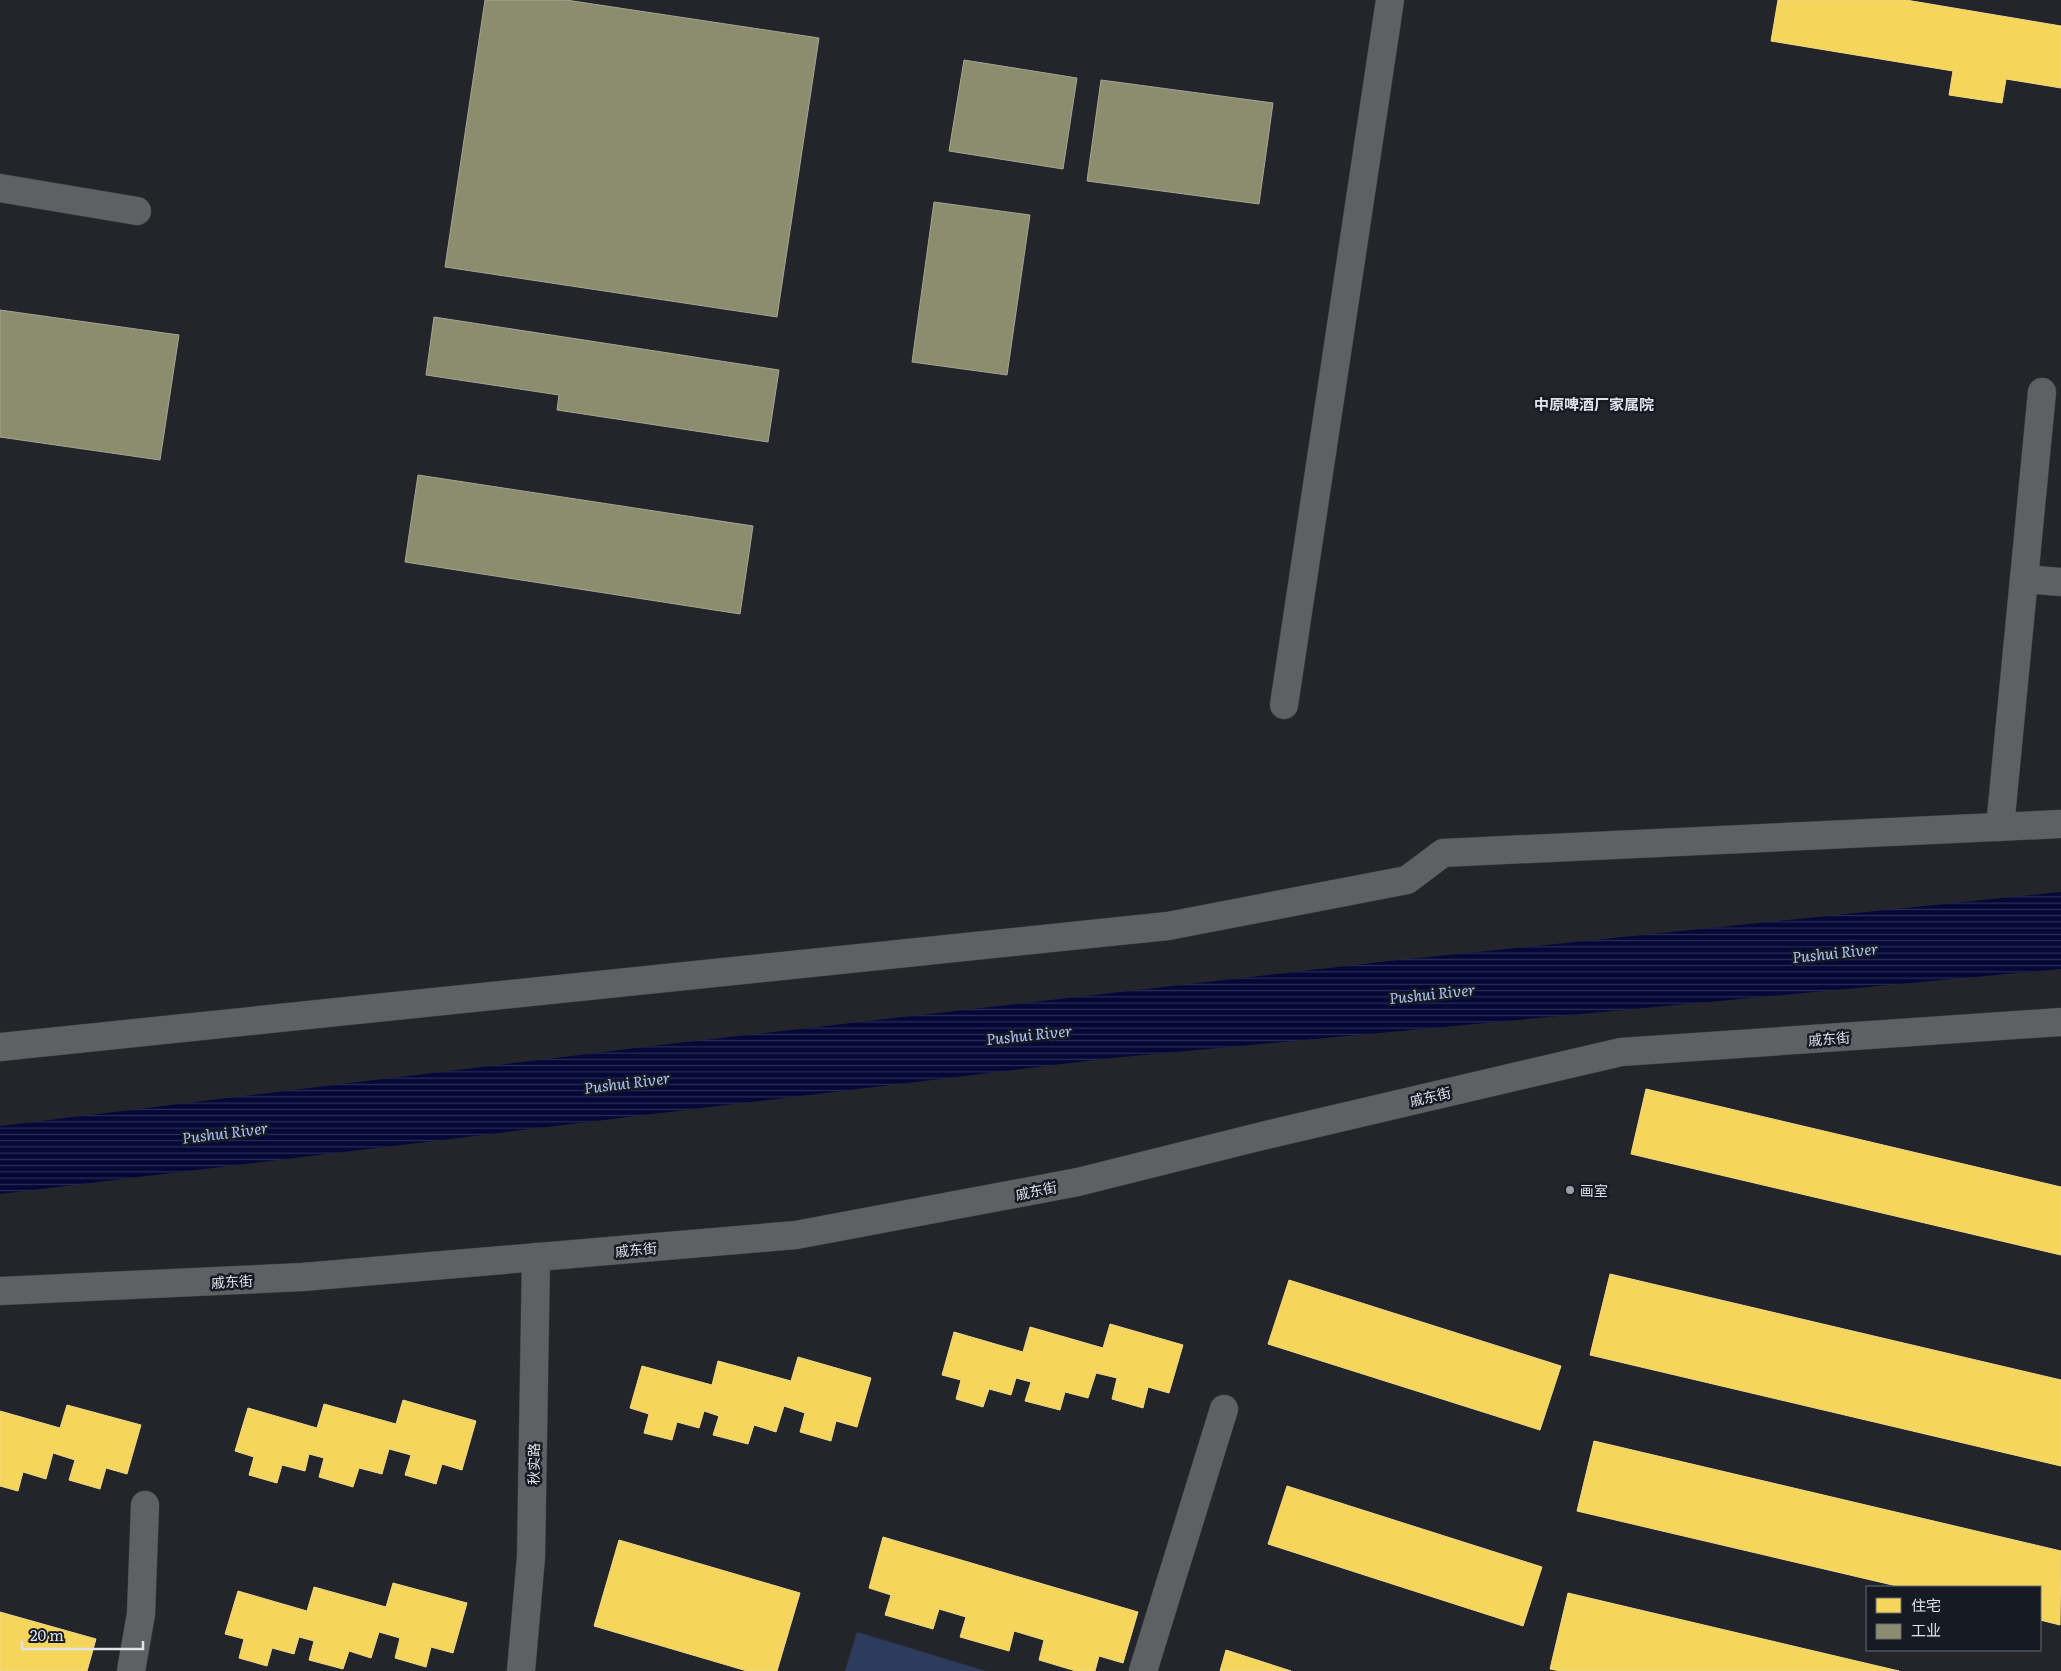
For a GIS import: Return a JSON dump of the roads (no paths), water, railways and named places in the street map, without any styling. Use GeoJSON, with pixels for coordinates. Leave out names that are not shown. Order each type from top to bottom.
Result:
{"type":"FeatureCollection","features":[{"type":"Feature","properties":{"kind":"street"},"geometry":{"type":"LineString","coordinates":[[1284,705],[1390,0]]}},
{"type":"Feature","properties":{"kind":"street"},"geometry":{"type":"LineString","coordinates":[[0,188],[137,211]]}},
{"type":"Feature","properties":{"kind":"street"},"geometry":{"type":"LineString","coordinates":[[2000,827],[2024,579],[2048,404]]}},
{"type":"Feature","properties":{"kind":"street"},"geometry":{"type":"LineString","coordinates":[[2024,579],[2061,582]]}},
{"type":"Feature","properties":{"kind":"street"},"geometry":{"type":"LineString","coordinates":[[0,1047],[1168,926],[1407,880],[1443,853],[2061,824]]}},
{"type":"Feature","properties":{"kind":"street","name":"戚东街"},"geometry":{"type":"LineString","coordinates":[[0,1291],[303,1277],[786,1236],[1078,1182],[1272,1133],[1621,1052],[2061,1022]]}},
{"type":"Feature","properties":{"kind":"street","name":"秋实路"},"geometry":{"type":"LineString","coordinates":[[521,1671],[531,1557],[536,1257]]}},
{"type":"Feature","properties":{"kind":"street"},"geometry":{"type":"LineString","coordinates":[[1143,1671],[1224,1409]]}},
{"type":"Feature","properties":{"kind":"street"},"geometry":{"type":"LineString","coordinates":[[131,1671],[141,1614],[145,1505]]}},
{"type":"Feature","properties":{"kind":"water","name":"Pushui River"},"geometry":{"type":"Polygon","coordinates":[[[2061,892],[2061,969],[1112,1058],[0,1194],[0,1126],[660,1045],[1389,961],[2061,892]]]}},
{"type":"Feature","properties":{"kind":"place","name":"画室"},"geometry":{"type":"Point","coordinates":[1570,1190]}},
{"type":"Feature","properties":{"kind":"district","name":"中原啤酒厂家属院"},"geometry":{"type":"Point","coordinates":[1594,403]}}]}
